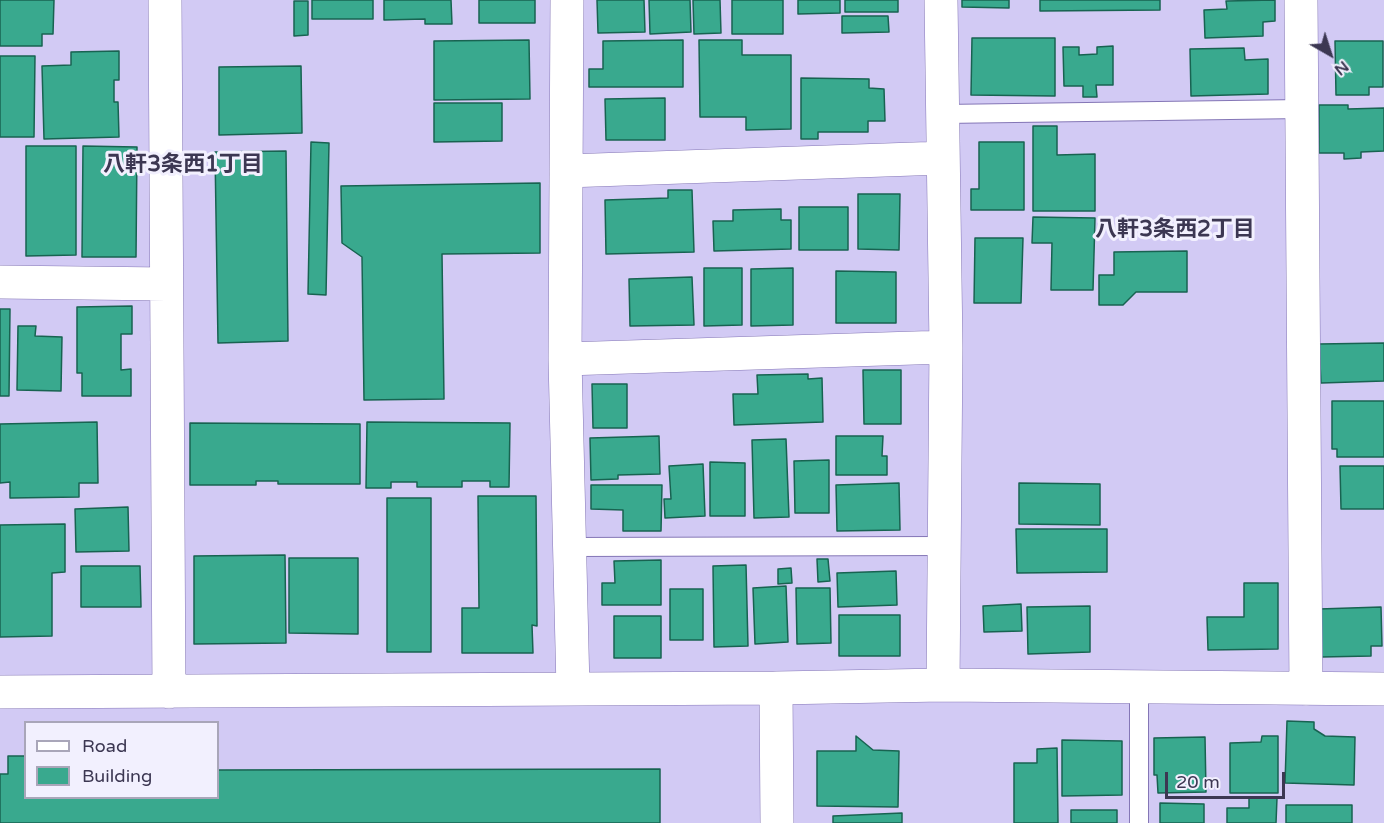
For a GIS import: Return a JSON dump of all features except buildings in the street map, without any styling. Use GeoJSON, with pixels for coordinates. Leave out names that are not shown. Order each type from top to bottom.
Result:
{"type":"FeatureCollection","features":[{"type":"Feature","properties":{"kind":"street"},"geometry":{"type":"LineString","coordinates":[[165,0],[169,692]]}},
{"type":"Feature","properties":{"kind":"street"},"geometry":{"type":"LineString","coordinates":[[567,0],[565,359],[573,689]]}},
{"type":"Feature","properties":{"kind":"street"},"geometry":{"type":"LineString","coordinates":[[941,0],[946,347],[943,685]]}},
{"type":"Feature","properties":{"kind":"street"},"geometry":{"type":"LineString","coordinates":[[1301,0],[1306,689]]}},
{"type":"Feature","properties":{"kind":"street"},"geometry":{"type":"LineString","coordinates":[[566,171],[944,158]]}},
{"type":"Feature","properties":{"kind":"street"},"geometry":{"type":"LineString","coordinates":[[0,282],[166,284]]}},
{"type":"Feature","properties":{"kind":"street"},"geometry":{"type":"LineString","coordinates":[[565,359],[946,347]]}},
{"type":"Feature","properties":{"kind":"street"},"geometry":{"type":"LineString","coordinates":[[0,692],[943,685],[1384,689]]}},
{"type":"Feature","properties":{"kind":"street"},"geometry":{"type":"LineString","coordinates":[[776,688],[777,823]]}},
{"type":"Feature","properties":{"kind":"lane"},"geometry":{"type":"LineString","coordinates":[[943,114],[1302,109]]}},
{"type":"Feature","properties":{"kind":"lane"},"geometry":{"type":"LineString","coordinates":[[569,547],[944,546]]}},
{"type":"Feature","properties":{"kind":"lane"},"geometry":{"type":"LineString","coordinates":[[1139,687],[1139,823]]}},
{"type":"Feature","properties":{"kind":"district","name":"八軒3条西1丁目"},"geometry":{"type":"Point","coordinates":[183,165]}},
{"type":"Feature","properties":{"kind":"district","name":"八軒3条西2丁目"},"geometry":{"type":"Point","coordinates":[1175,230]}}]}
